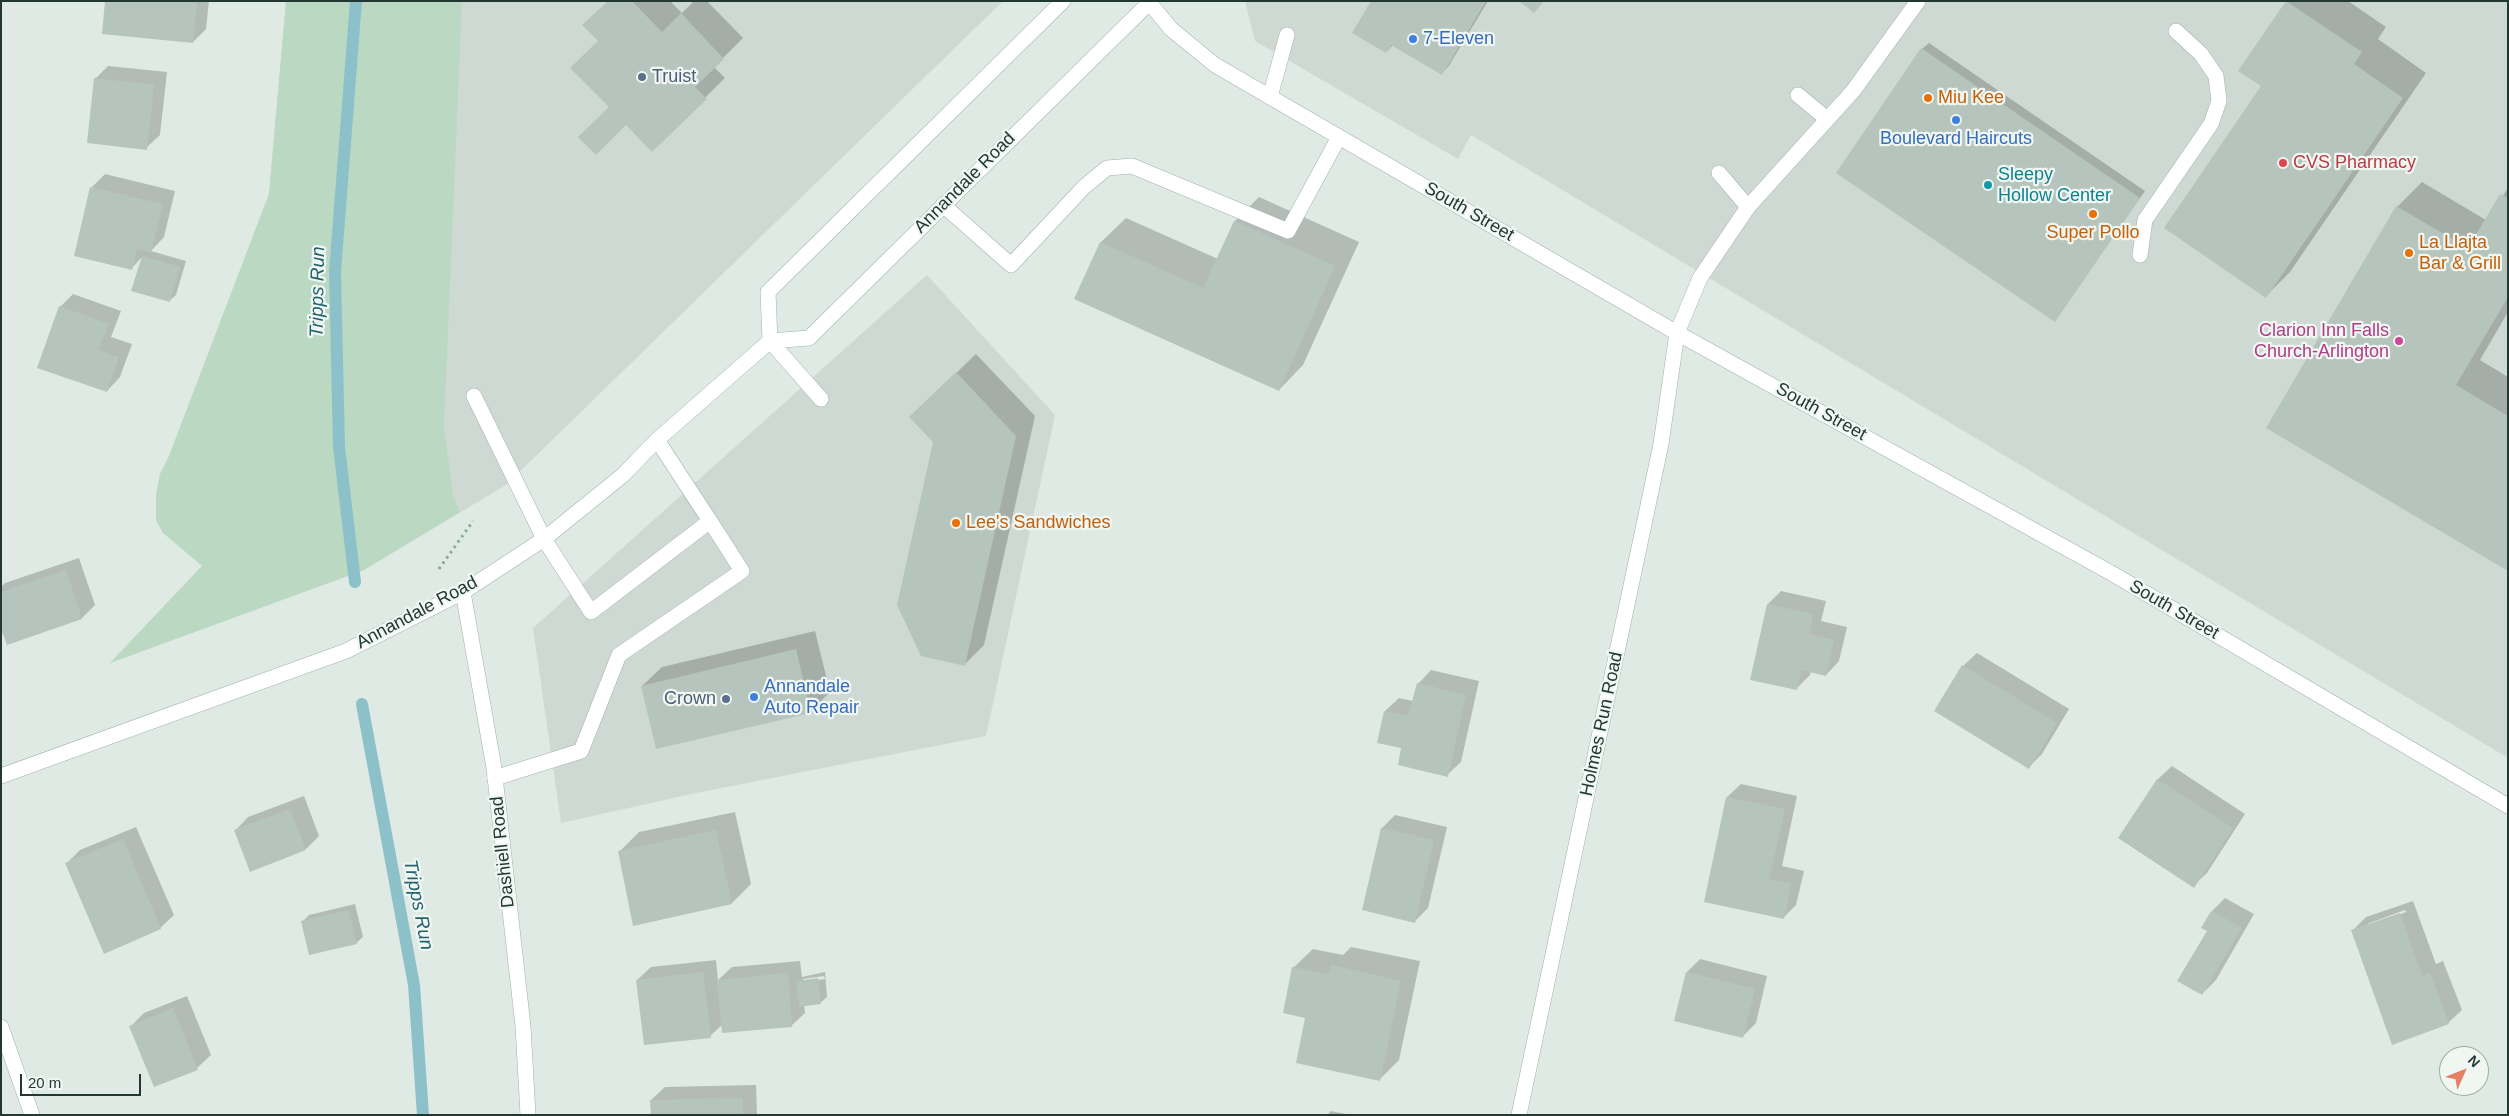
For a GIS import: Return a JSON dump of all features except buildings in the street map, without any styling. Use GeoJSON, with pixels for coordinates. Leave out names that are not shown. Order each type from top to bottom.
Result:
{"type":"FeatureCollection","features":[{"type":"Feature","properties":{"kind":"street"},"geometry":{"type":"LineString","coordinates":[[821,399],[770,341],[768,292],[1063,1]]}},
{"type":"Feature","properties":{"kind":"street","name":"Holmes Run Road"},"geometry":{"type":"LineString","coordinates":[[1520,1115],[1661,444],[1677,333],[1700,278],[1748,207],[1853,91],[1918,1]]}},
{"type":"Feature","properties":{"kind":"street","name":"Annandale Road"},"geometry":{"type":"LineString","coordinates":[[1,776],[346,651],[463,592],[544,539],[623,475],[657,440],[770,341],[809,338],[1149,2]]}},
{"type":"Feature","properties":{"kind":"street","name":"South Street"},"geometry":{"type":"LineString","coordinates":[[1149,2],[1172,29],[1215,65],[1677,333],[2113,574],[2508,806]]}},
{"type":"Feature","properties":{"kind":"street"},"geometry":{"type":"LineString","coordinates":[[2140,255],[2145,220],[2211,124],[2219,101],[2216,76],[2201,54],[2176,31]]}},
{"type":"Feature","properties":{"kind":"street"},"geometry":{"type":"LineString","coordinates":[[1270,97],[1287,35]]}},
{"type":"Feature","properties":{"kind":"street"},"geometry":{"type":"LineString","coordinates":[[1798,95],[1827,119]]}},
{"type":"Feature","properties":{"kind":"street"},"geometry":{"type":"LineString","coordinates":[[943,205],[1011,265],[1084,187],[1107,168],[1132,166],[1288,231],[1340,137]]}},
{"type":"Feature","properties":{"kind":"street"},"geometry":{"type":"LineString","coordinates":[[1719,173],[1748,207]]}},
{"type":"Feature","properties":{"kind":"street"},"geometry":{"type":"LineString","coordinates":[[474,396],[544,539],[590,612],[710,520]]}},
{"type":"Feature","properties":{"kind":"street"},"geometry":{"type":"LineString","coordinates":[[495,778],[581,752],[619,655],[742,571],[657,440]]}},
{"type":"Feature","properties":{"kind":"street","name":"Dashiell Road"},"geometry":{"type":"LineString","coordinates":[[463,592],[495,778],[523,1026],[528,1115]]}},
{"type":"Feature","properties":{"kind":"street"},"geometry":{"type":"LineString","coordinates":[[1,1027],[32,1115]]}},
{"type":"Feature","properties":{"kind":"shaded area"},"geometry":{"type":"Polygon","coordinates":[[[286,1],[1003,1],[506,485],[364,570],[110,663],[269,495],[169,456],[269,194],[286,1]]]}},
{"type":"Feature","properties":{"kind":"shaded area"},"geometry":{"type":"Polygon","coordinates":[[[1245,1],[2508,1],[2508,758],[1471,135],[1458,159],[1255,41],[1245,1]]]}},
{"type":"Feature","properties":{"kind":"shaded area"},"geometry":{"type":"Polygon","coordinates":[[[927,275],[1055,415],[986,736],[696,793],[561,823],[533,628],[927,275]]]}},
{"type":"Feature","properties":{"kind":"green space"},"geometry":{"type":"Polygon","coordinates":[[[286,1],[462,1],[444,426],[453,496],[460,512],[364,570],[110,663],[202,566],[163,533],[156,520],[156,495],[160,474],[169,456],[269,194],[286,1]]]}},
{"type":"Feature","properties":{"kind":"waterway","name":"Tripps Run"},"geometry":{"type":"LineString","coordinates":[[355,582],[339,447],[335,272],[356,1]]}},
{"type":"Feature","properties":{"kind":"waterway","name":"Tripps Run"},"geometry":{"type":"LineString","coordinates":[[362,704],[414,985],[423,1115]]}},
{"type":"Feature","properties":{"kind":"place","name":"7-Eleven"},"geometry":{"type":"Point","coordinates":[1413,39]}},
{"type":"Feature","properties":{"kind":"place","name":"Truist"},"geometry":{"type":"Point","coordinates":[642,77]}},
{"type":"Feature","properties":{"kind":"place","name":"Miu Kee"},"geometry":{"type":"Point","coordinates":[1928,98]}},
{"type":"Feature","properties":{"kind":"place","name":"Boulevard Haircuts"},"geometry":{"type":"Point","coordinates":[1956,120]}},
{"type":"Feature","properties":{"kind":"place","name":"CVS Pharmacy"},"geometry":{"type":"Point","coordinates":[2283,163]}},
{"type":"Feature","properties":{"kind":"place","name":"Sleepy Hollow Center"},"geometry":{"type":"Point","coordinates":[1988,185]}},
{"type":"Feature","properties":{"kind":"place","name":"Super Pollo"},"geometry":{"type":"Point","coordinates":[2093,214]}},
{"type":"Feature","properties":{"kind":"place","name":"La Llajta Bar & Grill"},"geometry":{"type":"Point","coordinates":[2409,253]}},
{"type":"Feature","properties":{"kind":"place","name":"Clarion Inn Falls Church-Arlington"},"geometry":{"type":"Point","coordinates":[2399,341]}},
{"type":"Feature","properties":{"kind":"place","name":"Lee's Sandwiches"},"geometry":{"type":"Point","coordinates":[956,523]}},
{"type":"Feature","properties":{"kind":"place","name":"Annandale Auto Repair"},"geometry":{"type":"Point","coordinates":[754,697]}},
{"type":"Feature","properties":{"kind":"place","name":"Crown"},"geometry":{"type":"Point","coordinates":[726,699]}}]}
